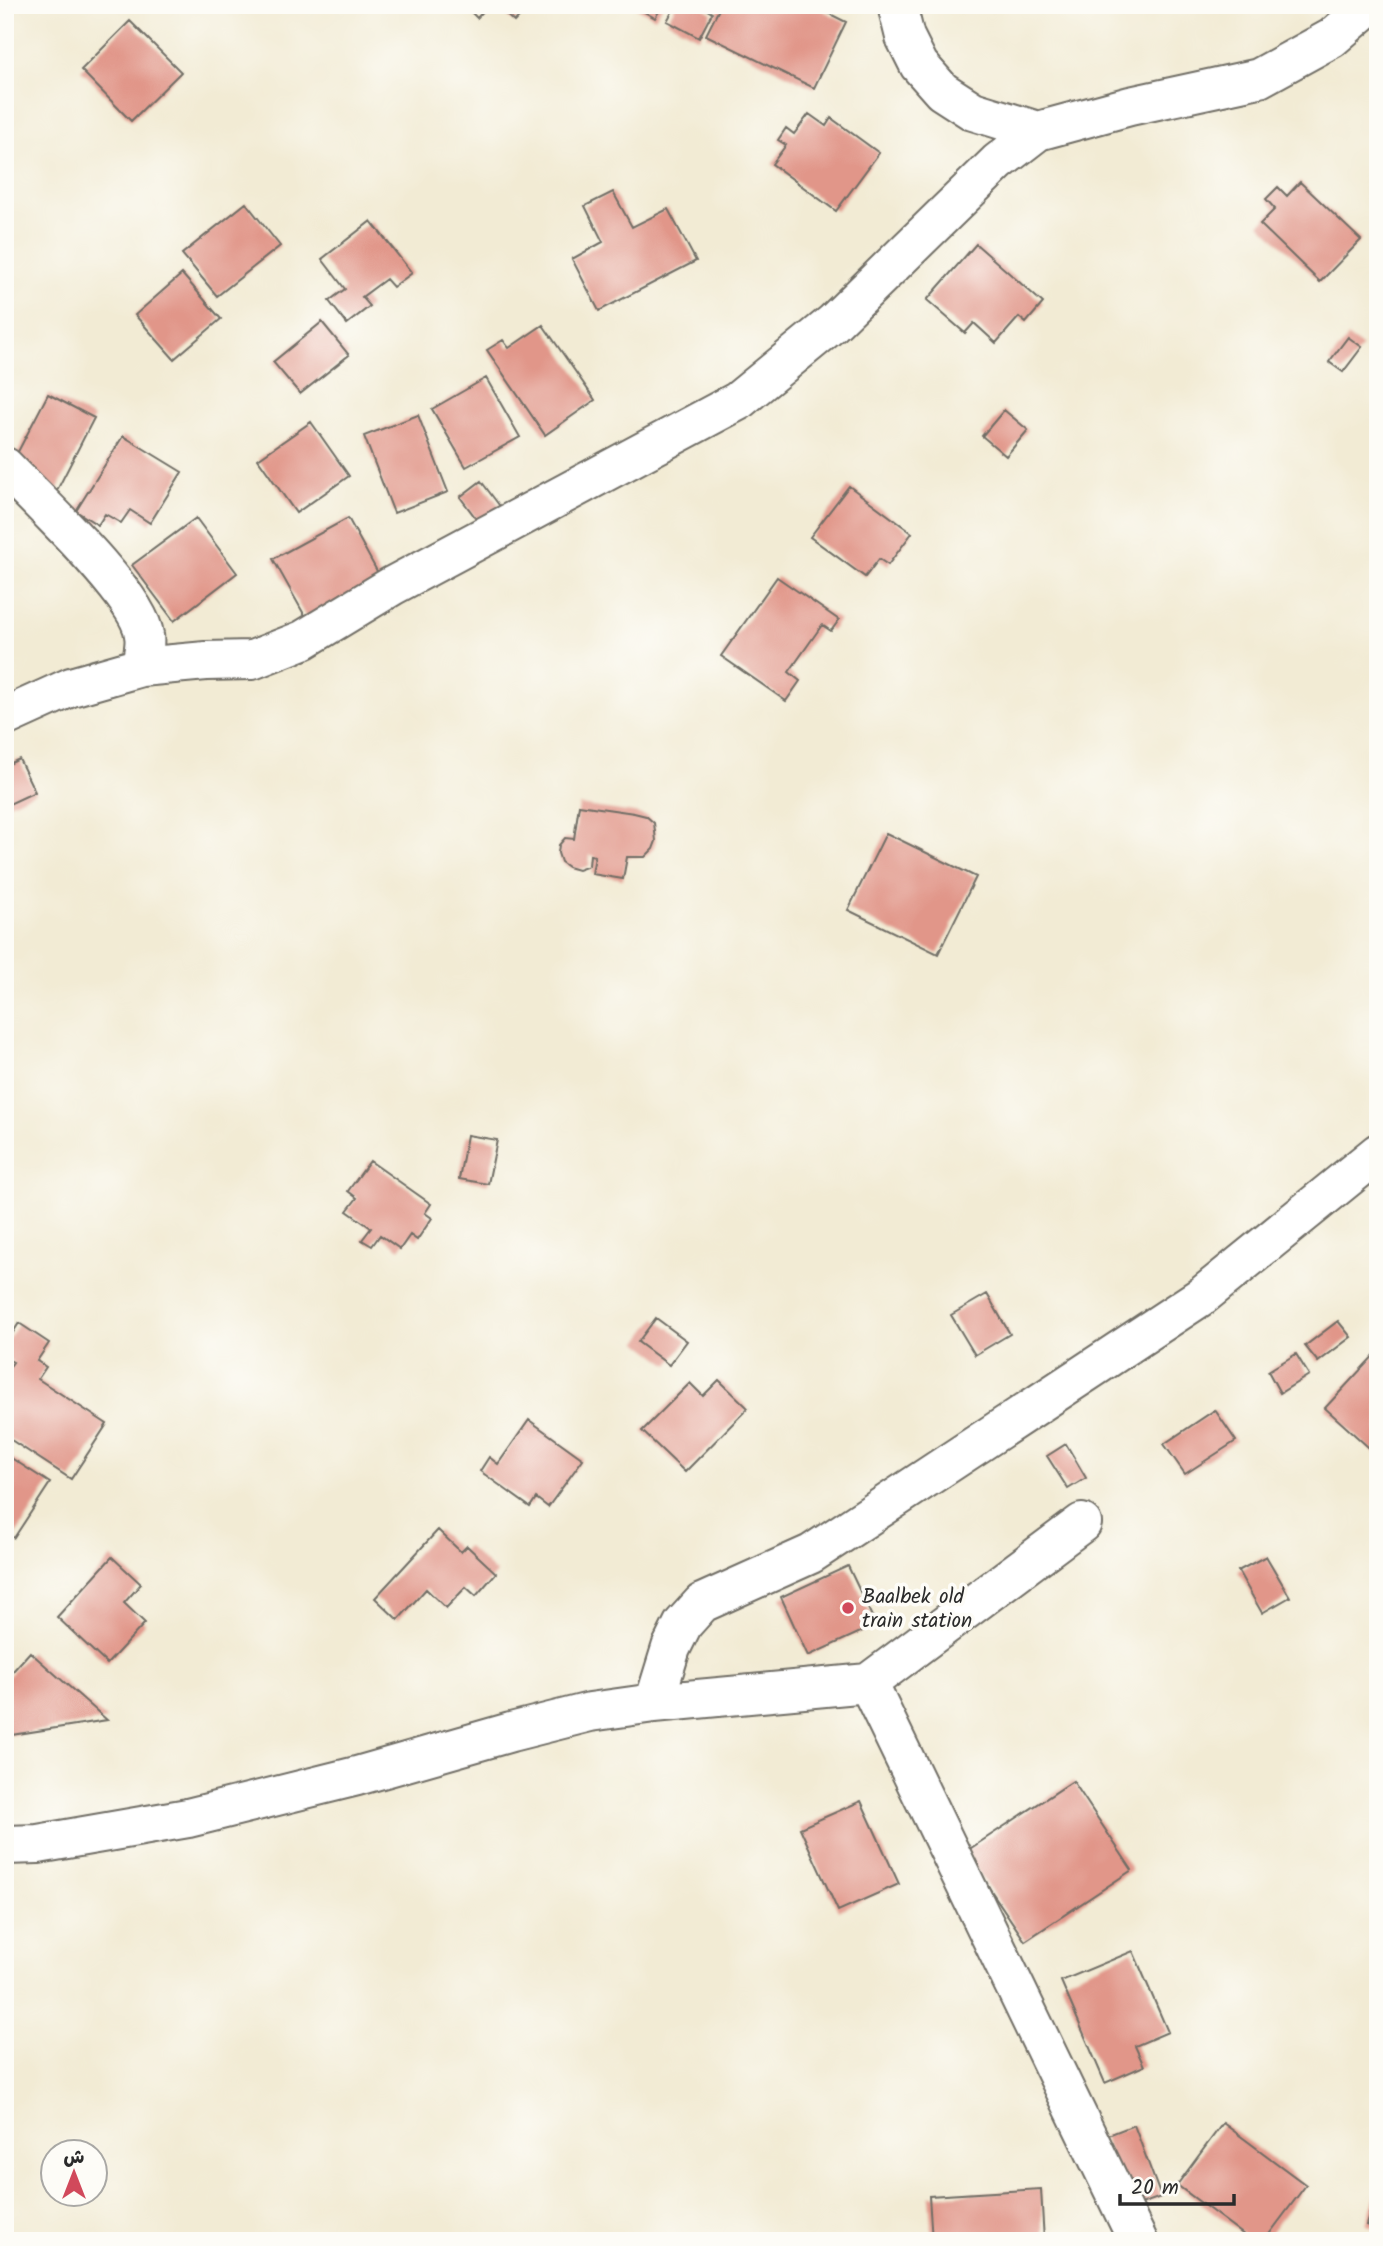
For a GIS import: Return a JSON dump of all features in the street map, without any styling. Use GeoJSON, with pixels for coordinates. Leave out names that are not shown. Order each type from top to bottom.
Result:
{"type":"FeatureCollection","features":[{"type":"Feature","properties":{"kind":"street"},"geometry":{"type":"LineString","coordinates":[[897,5],[905,37],[919,65],[942,91],[973,111],[1038,131]]}},
{"type":"Feature","properties":{"kind":"street"},"geometry":{"type":"LineString","coordinates":[[5,717],[71,687],[141,667],[252,660],[303,640],[392,586],[738,401],[833,323],[998,162],[1038,131],[1130,106],[1259,78],[1332,38],[1370,5]]}},
{"type":"Feature","properties":{"kind":"street"},"geometry":{"type":"LineString","coordinates":[[5,467],[92,557],[132,606],[145,635],[141,667]]}},
{"type":"Feature","properties":{"kind":"street"},"geometry":{"type":"LineString","coordinates":[[654,1703],[671,1648],[682,1624],[702,1603],[811,1554],[1191,1303],[1378,1153]]}},
{"type":"Feature","properties":{"kind":"street"},"geometry":{"type":"LineString","coordinates":[[5,1846],[38,1844],[188,1818],[357,1776],[590,1712],[654,1703],[868,1683],[1082,1523]]}},
{"type":"Feature","properties":{"kind":"street"},"geometry":{"type":"LineString","coordinates":[[868,1683],[1138,2241]]}},
{"type":"Feature","properties":{"kind":"building"},"geometry":{"type":"Polygon","coordinates":[[[464,5],[489,5],[477,18],[464,5]]]}},
{"type":"Feature","properties":{"kind":"building"},"geometry":{"type":"Polygon","coordinates":[[[496,5],[530,5],[514,22],[496,5]]]}},
{"type":"Feature","properties":{"kind":"building"},"geometry":{"type":"Polygon","coordinates":[[[632,5],[663,5],[655,18],[632,5]]]}},
{"type":"Feature","properties":{"kind":"building"},"geometry":{"type":"Polygon","coordinates":[[[676,5],[699,5],[712,13],[699,38],[667,21],[676,5]]]}},
{"type":"Feature","properties":{"kind":"building"},"geometry":{"type":"Polygon","coordinates":[[[721,5],[812,5],[846,22],[814,88],[706,35],[721,5]]]}},
{"type":"Feature","properties":{"kind":"building"},"geometry":{"type":"Polygon","coordinates":[[[130,21],[181,72],[131,121],[81,70],[130,21]]]}},
{"type":"Feature","properties":{"kind":"building"},"geometry":{"type":"Polygon","coordinates":[[[809,114],[826,126],[831,118],[879,153],[836,211],[772,164],[786,145],[778,140],[786,128],[794,134],[809,114]]]}},
{"type":"Feature","properties":{"kind":"building"},"geometry":{"type":"Polygon","coordinates":[[[1300,182],[1361,240],[1320,282],[1260,224],[1275,209],[1266,199],[1278,187],[1287,196],[1300,182]]]}},
{"type":"Feature","properties":{"kind":"building"},"geometry":{"type":"Polygon","coordinates":[[[613,192],[632,227],[668,209],[696,261],[599,311],[572,259],[603,242],[585,206],[613,192]]]}},
{"type":"Feature","properties":{"kind":"building"},"geometry":{"type":"Polygon","coordinates":[[[246,203],[280,246],[217,296],[182,254],[246,203]]]}},
{"type":"Feature","properties":{"kind":"building"},"geometry":{"type":"Polygon","coordinates":[[[371,221],[412,273],[393,287],[386,279],[362,297],[370,306],[347,324],[329,301],[345,289],[322,259],[371,221]]]}},
{"type":"Feature","properties":{"kind":"building"},"geometry":{"type":"Polygon","coordinates":[[[976,244],[1043,303],[1026,323],[1019,317],[996,343],[974,323],[965,333],[927,300],[976,244]]]}},
{"type":"Feature","properties":{"kind":"building"},"geometry":{"type":"Polygon","coordinates":[[[182,274],[221,319],[174,359],[135,315],[182,274]]]}},
{"type":"Feature","properties":{"kind":"building"},"geometry":{"type":"Polygon","coordinates":[[[322,322],[349,355],[300,394],[273,362],[322,322]]]}},
{"type":"Feature","properties":{"kind":"building"},"geometry":{"type":"Polygon","coordinates":[[[543,325],[595,400],[545,435],[487,350],[503,340],[509,348],[543,325]]]}},
{"type":"Feature","properties":{"kind":"building"},"geometry":{"type":"Polygon","coordinates":[[[1348,337],[1362,347],[1343,372],[1329,362],[1348,337]]]}},
{"type":"Feature","properties":{"kind":"building"},"geometry":{"type":"Polygon","coordinates":[[[486,378],[520,437],[466,467],[432,409],[486,378]]]}},
{"type":"Feature","properties":{"kind":"building"},"geometry":{"type":"Polygon","coordinates":[[[48,394],[94,418],[50,504],[9,469],[48,394]]]}},
{"type":"Feature","properties":{"kind":"building"},"geometry":{"type":"Polygon","coordinates":[[[1004,410],[1028,430],[1006,456],[982,436],[1004,410]]]}},
{"type":"Feature","properties":{"kind":"building"},"geometry":{"type":"Polygon","coordinates":[[[418,415],[448,492],[394,513],[364,436],[418,415]]]}},
{"type":"Feature","properties":{"kind":"building"},"geometry":{"type":"Polygon","coordinates":[[[311,422],[349,476],[296,513],[258,459],[311,422]]]}},
{"type":"Feature","properties":{"kind":"building"},"geometry":{"type":"Polygon","coordinates":[[[123,436],[182,472],[150,523],[130,510],[121,523],[105,514],[98,525],[76,511],[123,436]]]}},
{"type":"Feature","properties":{"kind":"building"},"geometry":{"type":"Polygon","coordinates":[[[481,481],[508,517],[487,533],[460,497],[481,481]]]}},
{"type":"Feature","properties":{"kind":"building"},"geometry":{"type":"Polygon","coordinates":[[[849,486],[912,533],[888,565],[879,559],[865,577],[810,537],[849,486]]]}},
{"type":"Feature","properties":{"kind":"building"},"geometry":{"type":"Polygon","coordinates":[[[196,518],[237,573],[174,621],[132,565],[196,518]]]}},
{"type":"Feature","properties":{"kind":"building"},"geometry":{"type":"Polygon","coordinates":[[[348,518],[384,584],[310,625],[273,559],[348,518]]]}},
{"type":"Feature","properties":{"kind":"building"},"geometry":{"type":"Polygon","coordinates":[[[777,577],[839,620],[831,631],[822,625],[789,672],[800,681],[786,701],[721,656],[777,577]]]}},
{"type":"Feature","properties":{"kind":"building"},"geometry":{"type":"Polygon","coordinates":[[[19,759],[35,792],[5,806],[5,766],[19,759]]]}},
{"type":"Feature","properties":{"kind":"building"},"geometry":{"type":"Polygon","coordinates":[[[579,805],[634,813],[646,816],[654,823],[656,841],[653,849],[645,857],[627,857],[623,879],[592,874],[595,856],[590,855],[589,866],[578,870],[561,862],[559,845],[565,838],[574,839],[579,805]]]}},
{"type":"Feature","properties":{"kind":"building"},"geometry":{"type":"Polygon","coordinates":[[[886,833],[976,877],[938,954],[848,910],[886,833]]]}},
{"type":"Feature","properties":{"kind":"building"},"geometry":{"type":"Polygon","coordinates":[[[467,1135],[497,1140],[488,1184],[459,1179],[467,1135]]]}},
{"type":"Feature","properties":{"kind":"building"},"geometry":{"type":"Polygon","coordinates":[[[370,1161],[431,1204],[425,1213],[432,1218],[417,1240],[410,1235],[400,1249],[380,1235],[372,1246],[362,1240],[371,1228],[347,1211],[357,1198],[348,1191],[370,1161]]]}},
{"type":"Feature","properties":{"kind":"building"},"geometry":{"type":"Polygon","coordinates":[[[987,1294],[1010,1334],[975,1355],[951,1315],[987,1294]]]}},
{"type":"Feature","properties":{"kind":"building"},"geometry":{"type":"Polygon","coordinates":[[[656,1318],[687,1341],[669,1365],[638,1342],[656,1318]]]}},
{"type":"Feature","properties":{"kind":"building"},"geometry":{"type":"Polygon","coordinates":[[[1338,1321],[1351,1337],[1318,1362],[1305,1346],[1338,1321]]]}},
{"type":"Feature","properties":{"kind":"building"},"geometry":{"type":"Polygon","coordinates":[[[19,1323],[49,1343],[37,1361],[46,1367],[38,1379],[107,1424],[71,1479],[5,1436],[5,1373],[13,1362],[5,1358],[5,1345],[19,1323]]]}},
{"type":"Feature","properties":{"kind":"building"},"geometry":{"type":"Polygon","coordinates":[[[1378,1351],[1378,1456],[1325,1408],[1378,1351]]]}},
{"type":"Feature","properties":{"kind":"building"},"geometry":{"type":"Polygon","coordinates":[[[1296,1354],[1309,1375],[1280,1393],[1268,1371],[1296,1354]]]}},
{"type":"Feature","properties":{"kind":"building"},"geometry":{"type":"Polygon","coordinates":[[[719,1380],[748,1408],[685,1472],[642,1431],[690,1383],[703,1396],[719,1380]]]}},
{"type":"Feature","properties":{"kind":"building"},"geometry":{"type":"Polygon","coordinates":[[[1215,1410],[1236,1441],[1185,1474],[1164,1444],[1215,1410]]]}},
{"type":"Feature","properties":{"kind":"building"},"geometry":{"type":"Polygon","coordinates":[[[529,1420],[583,1459],[548,1507],[536,1498],[530,1507],[480,1471],[489,1457],[498,1464],[529,1420]]]}},
{"type":"Feature","properties":{"kind":"building"},"geometry":{"type":"Polygon","coordinates":[[[1066,1444],[1086,1478],[1068,1489],[1047,1456],[1066,1444]]]}},
{"type":"Feature","properties":{"kind":"building"},"geometry":{"type":"Polygon","coordinates":[[[8,1456],[50,1483],[14,1538],[5,1533],[5,1460],[8,1456]]]}},
{"type":"Feature","properties":{"kind":"building"},"geometry":{"type":"Polygon","coordinates":[[[438,1530],[461,1552],[467,1546],[496,1573],[476,1596],[466,1587],[446,1608],[426,1589],[398,1620],[375,1598],[438,1530]]]}},
{"type":"Feature","properties":{"kind":"building"},"geometry":{"type":"Polygon","coordinates":[[[1266,1556],[1290,1597],[1262,1613],[1238,1571],[1266,1556]]]}},
{"type":"Feature","properties":{"kind":"building"},"geometry":{"type":"Polygon","coordinates":[[[112,1557],[141,1584],[124,1603],[145,1623],[107,1664],[57,1617],[112,1557]]]}},
{"type":"Feature","properties":{"kind":"building"},"geometry":{"type":"Polygon","coordinates":[[[848,1566],[876,1625],[808,1656],[781,1597],[848,1566]]]}},
{"type":"Feature","properties":{"kind":"building"},"geometry":{"type":"Polygon","coordinates":[[[30,1652],[107,1720],[5,1736],[5,1680],[30,1652]]]}},
{"type":"Feature","properties":{"kind":"building"},"geometry":{"type":"Polygon","coordinates":[[[1073,1781],[1132,1870],[1025,1941],[965,1852],[1073,1781]]]}},
{"type":"Feature","properties":{"kind":"building"},"geometry":{"type":"Polygon","coordinates":[[[861,1801],[899,1884],[838,1911],[800,1828],[861,1801]]]}},
{"type":"Feature","properties":{"kind":"building"},"geometry":{"type":"Polygon","coordinates":[[[1133,1951],[1168,2032],[1135,2046],[1144,2066],[1105,2083],[1061,1981],[1133,1951]]]}},
{"type":"Feature","properties":{"kind":"building"},"geometry":{"type":"Polygon","coordinates":[[[1223,2123],[1306,2185],[1264,2241],[1252,2241],[1177,2185],[1223,2123]]]}},
{"type":"Feature","properties":{"kind":"building"},"geometry":{"type":"Polygon","coordinates":[[[1134,2125],[1161,2197],[1130,2208],[1103,2137],[1134,2125]]]}},
{"type":"Feature","properties":{"kind":"building"},"geometry":{"type":"Polygon","coordinates":[[[1041,2189],[1044,2241],[932,2241],[929,2196],[1041,2189]]]}},
{"type":"Feature","properties":{"kind":"building"},"geometry":{"type":"Polygon","coordinates":[[[1378,2190],[1378,2229],[1366,2225],[1378,2190]]]}},
{"type":"Feature","properties":{"kind":"place","name":"Baalbek old train station"},"geometry":{"type":"Point","coordinates":[848,1608]}}]}
